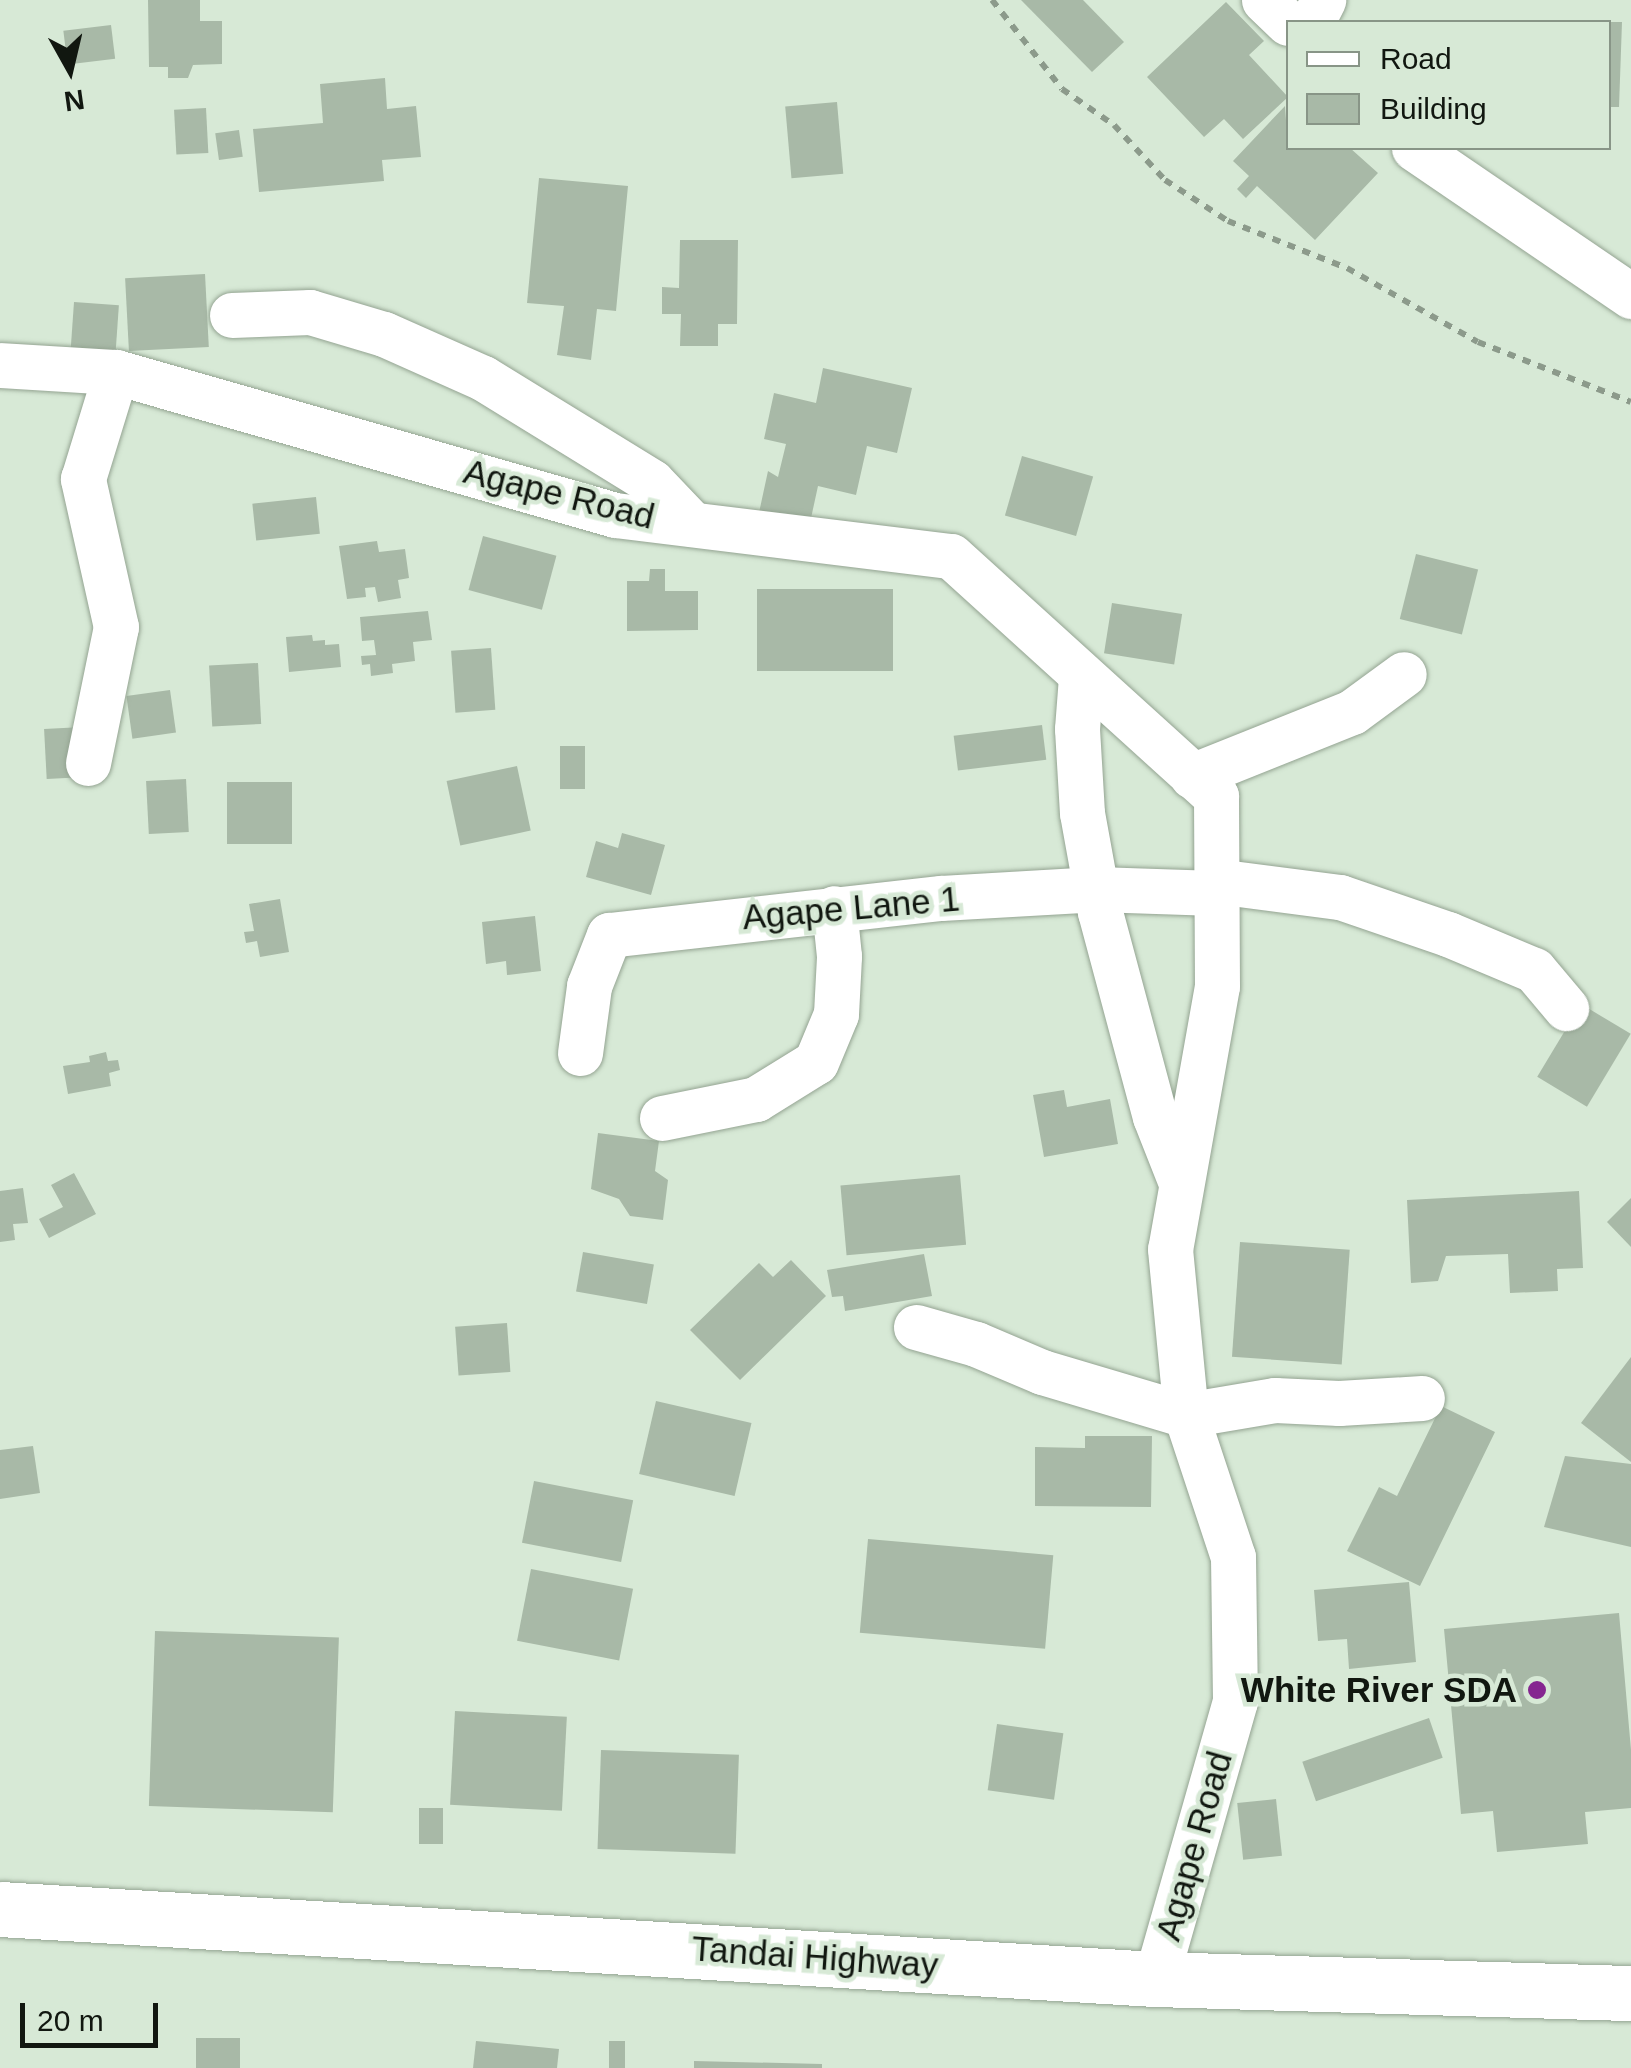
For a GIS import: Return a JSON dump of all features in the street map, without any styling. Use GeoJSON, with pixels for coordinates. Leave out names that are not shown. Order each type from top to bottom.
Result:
{"type":"FeatureCollection","features":[{"type":"Feature","properties":{"kind":"main road","name":"Tandai Highway"},"geometry":{"type":"LineString","coordinates":[[0,1909],[1156,1979],[1631,1993]]}},
{"type":"Feature","properties":{"kind":"street"},"geometry":{"type":"LineString","coordinates":[[1264,0],[1286,21]]}},
{"type":"Feature","properties":{"kind":"street"},"geometry":{"type":"LineString","coordinates":[[1417,150],[1631,296]]}},
{"type":"Feature","properties":{"kind":"street"},"geometry":{"type":"LineString","coordinates":[[232,314],[310,312],[384,334],[484,378],[652,482],[692,524]]}},
{"type":"Feature","properties":{"kind":"street","name":"Agape Road"},"geometry":{"type":"LineString","coordinates":[[0,365],[116,372],[615,515],[952,556],[1216,796],[1216,986],[1170,1249],[1186,1415],[1233,1557],[1235,1701],[1156,1979]]}},
{"type":"Feature","properties":{"kind":"street"},"geometry":{"type":"LineString","coordinates":[[88,764],[116,627],[83,479],[116,372]]}},
{"type":"Feature","properties":{"kind":"street"},"geometry":{"type":"LineString","coordinates":[[1192,776],[1352,712],[1404,674]]}},
{"type":"Feature","properties":{"kind":"street"},"geometry":{"type":"LineString","coordinates":[[1081,677],[1076,729],[1082,813],[1096,890],[1155,1117],[1181,1183]]}},
{"type":"Feature","properties":{"kind":"street","name":"Agape Lane 1"},"geometry":{"type":"LineString","coordinates":[[580,1053],[590,986],[609,935],[834,908],[1096,890],[1216,887],[1340,897],[1448,934],[1534,970],[1566,1008]]}},
{"type":"Feature","properties":{"kind":"street"},"geometry":{"type":"LineString","coordinates":[[662,1118],[756,1099],[816,1062],[836,1014],[839,956],[834,908]]}},
{"type":"Feature","properties":{"kind":"street"},"geometry":{"type":"LineString","coordinates":[[916,1327],[976,1344],[1042,1372],[1186,1415],[1275,1400],[1339,1403],[1422,1398]]}},
{"type":"Feature","properties":{"kind":"path"},"geometry":{"type":"LineString","coordinates":[[992,0],[1062,89],[1114,125],[1165,180],[1228,222],[1347,268],[1478,342],[1631,402]]}},
{"type":"Feature","properties":{"kind":"building"},"geometry":{"type":"Polygon","coordinates":[[[148,0],[200,0],[200,21],[222,21],[222,64],[193,65],[188,78],[168,78],[168,67],[149,67],[148,0]]]}},
{"type":"Feature","properties":{"kind":"building"},"geometry":{"type":"Polygon","coordinates":[[[1021,0],[1083,0],[1124,42],[1092,72],[1021,0]]]}},
{"type":"Feature","properties":{"kind":"building"},"geometry":{"type":"Polygon","coordinates":[[[1226,2],[1264,41],[1249,55],[1286,99],[1243,139],[1224,119],[1204,137],[1147,77],[1226,2]]]}},
{"type":"Feature","properties":{"kind":"building"},"geometry":{"type":"Polygon","coordinates":[[[1611,22],[1622,22],[1619,107],[1611,107],[1611,22]]]}},
{"type":"Feature","properties":{"kind":"building"},"geometry":{"type":"Polygon","coordinates":[[[111,25],[115,59],[68,65],[63,31],[111,25]]]}},
{"type":"Feature","properties":{"kind":"building"},"geometry":{"type":"Polygon","coordinates":[[[385,78],[387,109],[416,106],[421,157],[382,160],[384,181],[259,192],[253,129],[323,123],[320,84],[385,78]]]}},
{"type":"Feature","properties":{"kind":"building"},"geometry":{"type":"Polygon","coordinates":[[[837,102],[843,174],[791,178],[785,107],[837,102]]]}},
{"type":"Feature","properties":{"kind":"building"},"geometry":{"type":"Polygon","coordinates":[[[1285,106],[1286,150],[1352,150],[1378,173],[1315,240],[1257,186],[1246,198],[1237,189],[1249,176],[1233,161],[1285,106]]]}},
{"type":"Feature","properties":{"kind":"building"},"geometry":{"type":"Polygon","coordinates":[[[206,108],[208,153],[176,155],[174,110],[206,108]]]}},
{"type":"Feature","properties":{"kind":"building"},"geometry":{"type":"Polygon","coordinates":[[[239,130],[243,157],[219,160],[215,133],[239,130]]]}},
{"type":"Feature","properties":{"kind":"building"},"geometry":{"type":"Polygon","coordinates":[[[539,178],[628,186],[616,311],[597,309],[591,360],[557,355],[564,306],[527,303],[539,178]]]}},
{"type":"Feature","properties":{"kind":"building"},"geometry":{"type":"Polygon","coordinates":[[[680,240],[738,240],[737,324],[718,324],[718,346],[680,346],[681,314],[662,314],[662,287],[679,288],[680,240]]]}},
{"type":"Feature","properties":{"kind":"building"},"geometry":{"type":"Polygon","coordinates":[[[205,274],[209,347],[129,351],[125,278],[205,274]]]}},
{"type":"Feature","properties":{"kind":"building"},"geometry":{"type":"Polygon","coordinates":[[[74,302],[119,305],[115,358],[70,355],[74,302]]]}},
{"type":"Feature","properties":{"kind":"building"},"geometry":{"type":"Polygon","coordinates":[[[823,368],[912,388],[897,453],[867,446],[856,495],[818,486],[808,532],[757,522],[768,471],[778,477],[786,444],[764,439],[774,393],[816,403],[823,368]]]}},
{"type":"Feature","properties":{"kind":"building"},"geometry":{"type":"Polygon","coordinates":[[[1022,456],[1093,476],[1076,536],[1005,516],[1022,456]]]}},
{"type":"Feature","properties":{"kind":"building"},"geometry":{"type":"Polygon","coordinates":[[[316,497],[320,534],[256,540],[252,504],[316,497]]]}},
{"type":"Feature","properties":{"kind":"building"},"geometry":{"type":"Polygon","coordinates":[[[483,536],[556,556],[542,610],[469,590],[483,536]]]}},
{"type":"Feature","properties":{"kind":"building"},"geometry":{"type":"Polygon","coordinates":[[[377,541],[379,552],[405,549],[409,578],[398,580],[401,598],[378,602],[375,587],[365,588],[366,597],[347,599],[339,546],[377,541]]]}},
{"type":"Feature","properties":{"kind":"building"},"geometry":{"type":"Polygon","coordinates":[[[1416,554],[1478,569],[1462,634],[1400,619],[1416,554]]]}},
{"type":"Feature","properties":{"kind":"building"},"geometry":{"type":"Polygon","coordinates":[[[650,569],[665,569],[665,591],[698,591],[698,630],[627,631],[627,581],[649,581],[650,569]]]}},
{"type":"Feature","properties":{"kind":"building"},"geometry":{"type":"Polygon","coordinates":[[[757,589],[893,589],[893,671],[757,671],[757,589]]]}},
{"type":"Feature","properties":{"kind":"building"},"geometry":{"type":"Polygon","coordinates":[[[1112,603],[1182,614],[1174,664],[1104,653],[1112,603]]]}},
{"type":"Feature","properties":{"kind":"building"},"geometry":{"type":"Polygon","coordinates":[[[428,611],[432,640],[413,642],[415,661],[392,664],[393,673],[371,676],[370,664],[362,665],[361,656],[376,655],[374,640],[362,641],[360,617],[428,611]]]}},
{"type":"Feature","properties":{"kind":"building"},"geometry":{"type":"Polygon","coordinates":[[[312,635],[313,641],[325,640],[325,645],[339,644],[341,667],[289,672],[286,637],[312,635]]]}},
{"type":"Feature","properties":{"kind":"building"},"geometry":{"type":"Polygon","coordinates":[[[491,648],[495,710],[455,713],[451,651],[491,648]]]}},
{"type":"Feature","properties":{"kind":"building"},"geometry":{"type":"Polygon","coordinates":[[[258,663],[261,724],[212,726],[209,666],[258,663]]]}},
{"type":"Feature","properties":{"kind":"building"},"geometry":{"type":"Polygon","coordinates":[[[170,690],[176,733],[132,739],[126,696],[170,690]]]}},
{"type":"Feature","properties":{"kind":"building"},"geometry":{"type":"Polygon","coordinates":[[[1042,725],[1046,760],[958,771],[954,736],[1042,725]]]}},
{"type":"Feature","properties":{"kind":"building"},"geometry":{"type":"Polygon","coordinates":[[[102,726],[105,776],[47,779],[44,729],[102,726]]]}},
{"type":"Feature","properties":{"kind":"building"},"geometry":{"type":"Polygon","coordinates":[[[560,746],[585,746],[585,789],[560,789],[560,746]]]}},
{"type":"Feature","properties":{"kind":"building"},"geometry":{"type":"Polygon","coordinates":[[[517,766],[531,831],[460,846],[447,781],[517,766]]]}},
{"type":"Feature","properties":{"kind":"building"},"geometry":{"type":"Polygon","coordinates":[[[186,779],[189,832],[149,834],[146,781],[186,779]]]}},
{"type":"Feature","properties":{"kind":"building"},"geometry":{"type":"Polygon","coordinates":[[[227,782],[292,782],[292,844],[227,844],[227,782]]]}},
{"type":"Feature","properties":{"kind":"building"},"geometry":{"type":"Polygon","coordinates":[[[622,833],[665,845],[651,895],[586,877],[596,841],[618,848],[622,833]]]}},
{"type":"Feature","properties":{"kind":"building"},"geometry":{"type":"Polygon","coordinates":[[[280,899],[289,952],[260,957],[257,941],[246,943],[244,932],[254,931],[249,904],[280,899]]]}},
{"type":"Feature","properties":{"kind":"building"},"geometry":{"type":"Polygon","coordinates":[[[535,916],[541,971],[507,975],[506,961],[486,964],[482,922],[535,916]]]}},
{"type":"Feature","properties":{"kind":"building"},"geometry":{"type":"Polygon","coordinates":[[[1581,1004],[1631,1034],[1587,1107],[1537,1077],[1581,1004]]]}},
{"type":"Feature","properties":{"kind":"building"},"geometry":{"type":"Polygon","coordinates":[[[106,1052],[108,1061],[118,1060],[120,1070],[109,1073],[111,1086],[68,1094],[63,1066],[90,1062],[89,1056],[106,1052]]]}},
{"type":"Feature","properties":{"kind":"building"},"geometry":{"type":"Polygon","coordinates":[[[1064,1090],[1067,1107],[1110,1099],[1118,1144],[1044,1157],[1033,1095],[1064,1090]]]}},
{"type":"Feature","properties":{"kind":"building"},"geometry":{"type":"Polygon","coordinates":[[[598,1133],[659,1141],[655,1171],[668,1180],[663,1220],[630,1216],[619,1199],[591,1189],[598,1133]]]}},
{"type":"Feature","properties":{"kind":"building"},"geometry":{"type":"Polygon","coordinates":[[[74,1173],[96,1214],[49,1238],[39,1219],[63,1207],[51,1185],[74,1173]]]}},
{"type":"Feature","properties":{"kind":"building"},"geometry":{"type":"Polygon","coordinates":[[[960,1175],[966,1245],[847,1255],[840,1185],[960,1175]]]}},
{"type":"Feature","properties":{"kind":"building"},"geometry":{"type":"Polygon","coordinates":[[[23,1188],[28,1223],[13,1224],[15,1240],[0,1242],[0,1191],[23,1188]]]}},
{"type":"Feature","properties":{"kind":"building"},"geometry":{"type":"Polygon","coordinates":[[[1579,1191],[1583,1268],[1557,1269],[1558,1291],[1510,1293],[1508,1254],[1446,1256],[1438,1281],[1411,1283],[1407,1200],[1579,1191]]]}},
{"type":"Feature","properties":{"kind":"building"},"geometry":{"type":"Polygon","coordinates":[[[1631,1198],[1631,1247],[1607,1222],[1631,1198]]]}},
{"type":"Feature","properties":{"kind":"building"},"geometry":{"type":"Polygon","coordinates":[[[1240,1242],[1350,1250],[1342,1364],[1232,1357],[1240,1242]]]}},
{"type":"Feature","properties":{"kind":"building"},"geometry":{"type":"Polygon","coordinates":[[[583,1252],[654,1265],[647,1304],[576,1291],[583,1252]]]}},
{"type":"Feature","properties":{"kind":"building"},"geometry":{"type":"Polygon","coordinates":[[[924,1254],[932,1296],[845,1311],[843,1296],[832,1297],[827,1270],[924,1254]]]}},
{"type":"Feature","properties":{"kind":"building"},"geometry":{"type":"Polygon","coordinates":[[[791,1260],[826,1296],[740,1380],[690,1330],[759,1263],[773,1277],[791,1260]]]}},
{"type":"Feature","properties":{"kind":"building"},"geometry":{"type":"Polygon","coordinates":[[[507,1323],[510,1372],[459,1376],[455,1327],[507,1323]]]}},
{"type":"Feature","properties":{"kind":"building"},"geometry":{"type":"Polygon","coordinates":[[[1631,1357],[1631,1462],[1581,1423],[1631,1357]]]}},
{"type":"Feature","properties":{"kind":"building"},"geometry":{"type":"Polygon","coordinates":[[[656,1401],[751,1423],[735,1496],[639,1474],[656,1401]]]}},
{"type":"Feature","properties":{"kind":"building"},"geometry":{"type":"Polygon","coordinates":[[[1441,1406],[1495,1432],[1420,1586],[1347,1551],[1379,1487],[1397,1496],[1441,1406]]]}},
{"type":"Feature","properties":{"kind":"building"},"geometry":{"type":"Polygon","coordinates":[[[1085,1436],[1152,1436],[1151,1507],[1035,1506],[1035,1447],[1085,1448],[1085,1436]]]}},
{"type":"Feature","properties":{"kind":"building"},"geometry":{"type":"Polygon","coordinates":[[[33,1446],[40,1493],[0,1499],[0,1450],[33,1446]]]}},
{"type":"Feature","properties":{"kind":"building"},"geometry":{"type":"Polygon","coordinates":[[[1565,1456],[1631,1464],[1631,1547],[1544,1527],[1565,1456]]]}},
{"type":"Feature","properties":{"kind":"building"},"geometry":{"type":"Polygon","coordinates":[[[534,1481],[633,1500],[621,1562],[522,1543],[534,1481]]]}},
{"type":"Feature","properties":{"kind":"building"},"geometry":{"type":"Polygon","coordinates":[[[868,1539],[1053,1555],[1045,1649],[860,1633],[868,1539]]]}},
{"type":"Feature","properties":{"kind":"building"},"geometry":{"type":"Polygon","coordinates":[[[531,1569],[633,1589],[619,1661],[517,1641],[531,1569]]]}},
{"type":"Feature","properties":{"kind":"building"},"geometry":{"type":"Polygon","coordinates":[[[1409,1582],[1416,1662],[1349,1669],[1347,1639],[1318,1641],[1314,1590],[1409,1582]]]}},
{"type":"Feature","properties":{"kind":"building","name":"White River SDA"},"geometry":{"type":"Polygon","coordinates":[[[1619,1613],[1631,1750],[1631,1808],[1585,1812],[1588,1844],[1497,1852],[1493,1811],[1461,1814],[1444,1629],[1619,1613]]]}},
{"type":"Feature","properties":{"kind":"building"},"geometry":{"type":"Polygon","coordinates":[[[155,1631],[339,1637],[333,1812],[149,1806],[155,1631]]]}},
{"type":"Feature","properties":{"kind":"building"},"geometry":{"type":"Polygon","coordinates":[[[455,1711],[567,1717],[562,1811],[450,1805],[455,1711]]]}},
{"type":"Feature","properties":{"kind":"building"},"geometry":{"type":"Polygon","coordinates":[[[1429,1718],[1443,1758],[1316,1801],[1302,1762],[1429,1718]]]}},
{"type":"Feature","properties":{"kind":"building"},"geometry":{"type":"Polygon","coordinates":[[[997,1724],[1063,1733],[1054,1800],[988,1790],[997,1724]]]}},
{"type":"Feature","properties":{"kind":"building"},"geometry":{"type":"Polygon","coordinates":[[[601,1750],[739,1755],[735,1854],[598,1849],[601,1750]]]}},
{"type":"Feature","properties":{"kind":"building"},"geometry":{"type":"Polygon","coordinates":[[[1276,1799],[1282,1856],[1243,1860],[1237,1803],[1276,1799]]]}},
{"type":"Feature","properties":{"kind":"building"},"geometry":{"type":"Polygon","coordinates":[[[419,1808],[443,1808],[443,1844],[419,1844],[419,1808]]]}},
{"type":"Feature","properties":{"kind":"building"},"geometry":{"type":"Polygon","coordinates":[[[196,2038],[240,2038],[240,2068],[196,2068],[196,2038]]]}},
{"type":"Feature","properties":{"kind":"building"},"geometry":{"type":"Polygon","coordinates":[[[476,2041],[559,2049],[557,2068],[473,2068],[476,2041]]]}},
{"type":"Feature","properties":{"kind":"building"},"geometry":{"type":"Polygon","coordinates":[[[609,2041],[625,2041],[625,2068],[609,2068],[609,2041]]]}},
{"type":"Feature","properties":{"kind":"building"},"geometry":{"type":"Polygon","coordinates":[[[694,2061],[822,2064],[822,2068],[694,2068],[694,2061]]]}},
{"type":"Feature","properties":{"kind":"place","name":"White River SDA"},"geometry":{"type":"Point","coordinates":[1537,1690]}}]}
